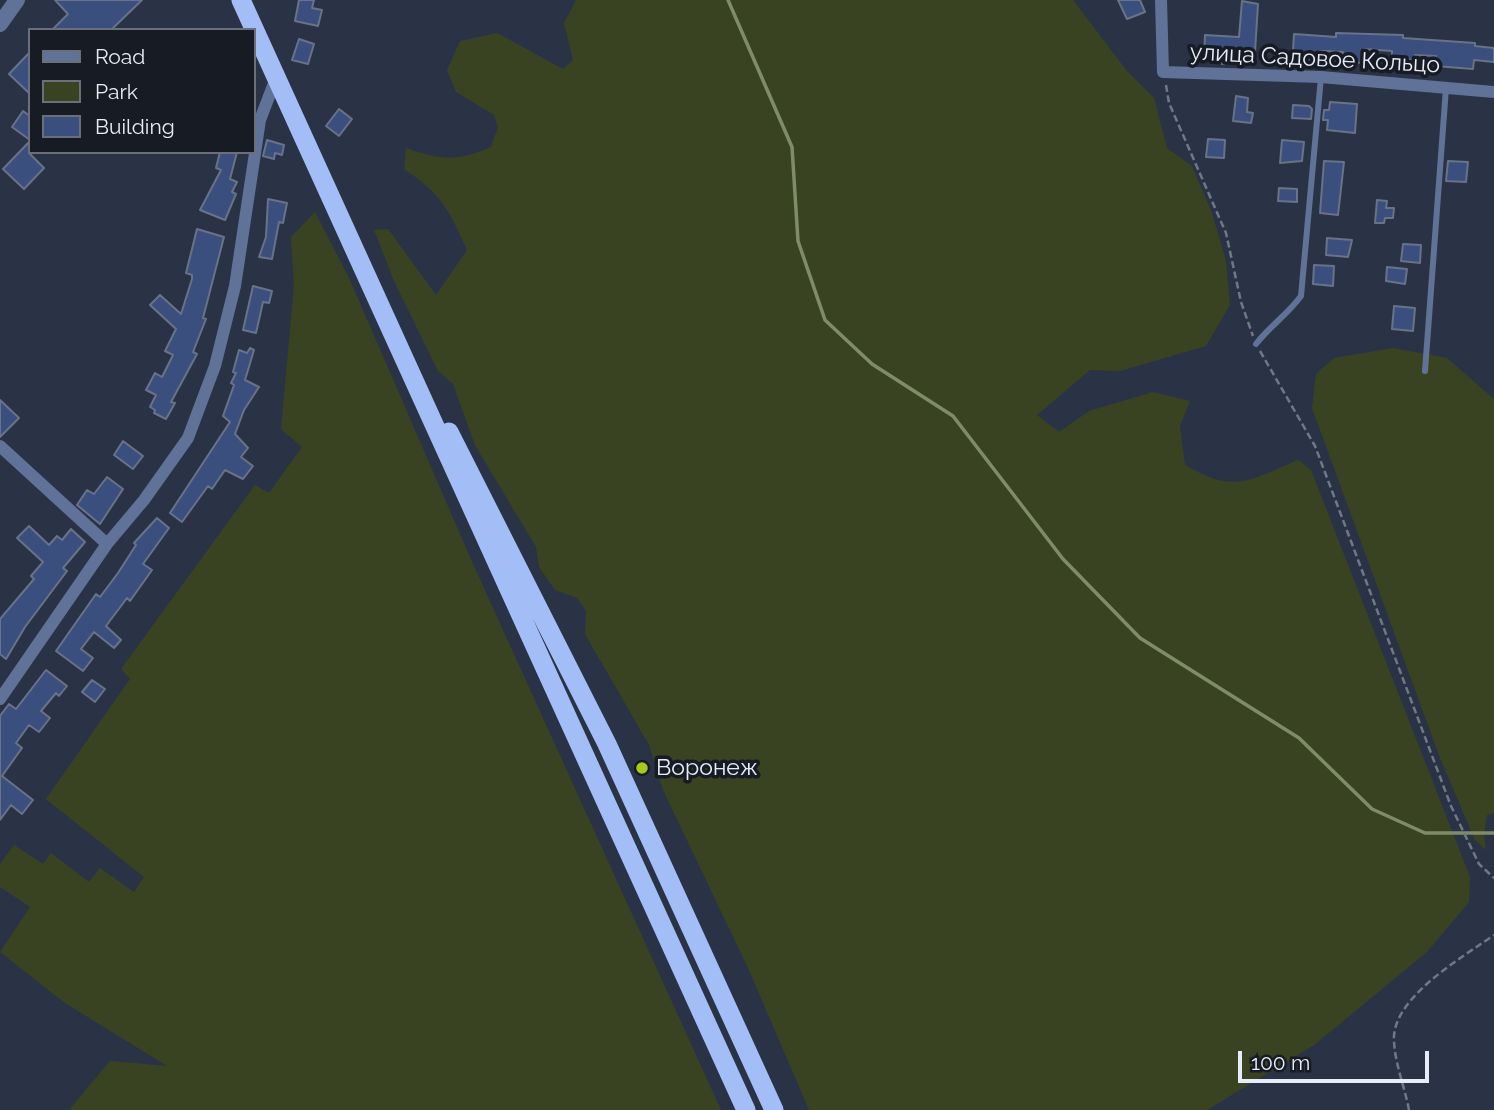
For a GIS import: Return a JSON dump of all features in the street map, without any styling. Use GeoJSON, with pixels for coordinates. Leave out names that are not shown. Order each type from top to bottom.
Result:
{"type":"FeatureCollection","features":[{"type":"Feature","properties":{"kind":"highway"},"geometry":{"type":"LineString","coordinates":[[241,0],[254,28]]}},
{"type":"Feature","properties":{"kind":"highway"},"geometry":{"type":"LineString","coordinates":[[256,33],[746,1110]]}},
{"type":"Feature","properties":{"kind":"highway"},"geometry":{"type":"LineString","coordinates":[[378,298],[492,514],[607,744],[774,1110]]}},
{"type":"Feature","properties":{"kind":"street"},"geometry":{"type":"LineString","coordinates":[[0,24],[17,0]]}},
{"type":"Feature","properties":{"kind":"street","name":"улица Садовое Кольцо"},"geometry":{"type":"LineString","coordinates":[[1161,0],[1163,72],[1321,77],[1494,92]]}},
{"type":"Feature","properties":{"kind":"street"},"geometry":{"type":"LineString","coordinates":[[256,147],[260,120],[276,78]]}},
{"type":"Feature","properties":{"kind":"street"},"geometry":{"type":"LineString","coordinates":[[0,699],[107,544],[188,438],[215,366],[235,286],[255,154]]}},
{"type":"Feature","properties":{"kind":"street"},"geometry":{"type":"LineString","coordinates":[[0,446],[107,544]]}},
{"type":"Feature","properties":{"kind":"lane"},"geometry":{"type":"LineString","coordinates":[[1256,344],[1272,323],[1292,309],[1301,296],[1321,77]]}},
{"type":"Feature","properties":{"kind":"lane"},"geometry":{"type":"LineString","coordinates":[[1425,371],[1446,88]]}},
{"type":"Feature","properties":{"kind":"path"},"geometry":{"type":"LineString","coordinates":[[1163,72],[1169,103],[1227,233],[1241,302],[1256,344],[1315,446],[1451,806],[1479,864],[1494,878]]}},
{"type":"Feature","properties":{"kind":"path"},"geometry":{"type":"LineString","coordinates":[[1409,1110],[1394,1040],[1400,1014],[1423,988],[1494,935]]}},
{"type":"Feature","properties":{"kind":"green space"},"geometry":{"type":"Polygon","coordinates":[[[576,0],[1073,0],[1127,71],[1154,98],[1167,148],[1192,166],[1212,213],[1226,261],[1230,305],[1206,346],[1120,371],[1090,370],[1037,415],[1059,432],[1089,411],[1153,392],[1190,401],[1180,426],[1185,465],[1202,474],[1230,482],[1241,481],[1298,460],[1311,470],[1470,877],[1469,902],[1427,952],[1314,1045],[1207,1110],[809,1110],[748,968],[663,790],[649,745],[585,634],[586,611],[577,598],[555,590],[539,567],[536,547],[475,445],[453,384],[438,371],[394,281],[374,230],[388,229],[436,295],[467,250],[443,204],[427,186],[404,169],[406,148],[449,158],[491,147],[498,127],[494,115],[456,92],[447,70],[460,41],[497,33],[563,69],[573,60],[564,23],[576,0]]]}},
{"type":"Feature","properties":{"kind":"green space"},"geometry":{"type":"Polygon","coordinates":[[[315,212],[350,280],[473,564],[721,1110],[69,1110],[110,1061],[167,1066],[65,1003],[0,952],[30,907],[0,887],[0,864],[14,845],[43,864],[51,853],[89,882],[100,868],[134,892],[144,877],[46,799],[130,679],[121,669],[255,485],[269,493],[302,447],[281,429],[294,285],[291,237],[315,212]]]}},
{"type":"Feature","properties":{"kind":"green space"},"geometry":{"type":"Polygon","coordinates":[[[1393,348],[1447,358],[1494,399],[1494,813],[1487,815],[1484,835],[1486,850],[1475,840],[1440,758],[1312,408],[1316,374],[1334,358],[1393,348]]]}},
{"type":"Feature","properties":{"kind":"building"},"geometry":{"type":"Polygon","coordinates":[[[55,0],[142,0],[113,28],[54,28],[68,14],[55,0]]]}},
{"type":"Feature","properties":{"kind":"building"},"geometry":{"type":"Polygon","coordinates":[[[299,0],[314,0],[312,8],[322,10],[318,26],[295,21],[299,0]]]}},
{"type":"Feature","properties":{"kind":"building"},"geometry":{"type":"Polygon","coordinates":[[[1118,0],[1140,0],[1145,12],[1127,19],[1118,0]]]}},
{"type":"Feature","properties":{"kind":"building"},"geometry":{"type":"Polygon","coordinates":[[[1242,1],[1258,4],[1255,52],[1236,51],[1235,64],[1222,64],[1223,58],[1204,57],[1205,35],[1239,37],[1242,1]]]}},
{"type":"Feature","properties":{"kind":"building"},"geometry":{"type":"Polygon","coordinates":[[[1336,33],[1403,35],[1403,38],[1475,43],[1475,46],[1494,48],[1494,62],[1474,60],[1473,69],[1435,66],[1436,56],[1415,55],[1415,60],[1392,58],[1392,51],[1364,49],[1363,63],[1343,62],[1343,52],[1324,51],[1317,52],[1317,63],[1309,63],[1309,67],[1292,66],[1294,34],[1336,37],[1336,33]]]}},
{"type":"Feature","properties":{"kind":"building"},"geometry":{"type":"Polygon","coordinates":[[[299,39],[314,44],[308,64],[292,60],[299,39]]]}},
{"type":"Feature","properties":{"kind":"building"},"geometry":{"type":"Polygon","coordinates":[[[28,54],[28,92],[9,74],[28,54]]]}},
{"type":"Feature","properties":{"kind":"building"},"geometry":{"type":"Polygon","coordinates":[[[1236,96],[1248,98],[1247,112],[1253,113],[1251,123],[1233,121],[1236,96]]]}},
{"type":"Feature","properties":{"kind":"building"},"geometry":{"type":"Polygon","coordinates":[[[1330,102],[1357,104],[1355,133],[1327,130],[1328,120],[1323,120],[1324,110],[1329,110],[1330,102]]]}},
{"type":"Feature","properties":{"kind":"building"},"geometry":{"type":"Polygon","coordinates":[[[1293,105],[1309,106],[1312,109],[1311,119],[1292,118],[1293,105]]]}},
{"type":"Feature","properties":{"kind":"building"},"geometry":{"type":"Polygon","coordinates":[[[339,109],[352,119],[339,136],[326,126],[339,109]]]}},
{"type":"Feature","properties":{"kind":"building"},"geometry":{"type":"Polygon","coordinates":[[[23,111],[28,115],[28,139],[12,127],[23,111]]]}},
{"type":"Feature","properties":{"kind":"building"},"geometry":{"type":"Polygon","coordinates":[[[1208,139],[1225,140],[1224,158],[1206,157],[1208,139]]]}},
{"type":"Feature","properties":{"kind":"building"},"geometry":{"type":"Polygon","coordinates":[[[267,140],[284,145],[282,155],[275,153],[274,159],[263,156],[267,140]]]}},
{"type":"Feature","properties":{"kind":"building"},"geometry":{"type":"Polygon","coordinates":[[[1282,140],[1304,142],[1302,161],[1280,163],[1282,140]]]}},
{"type":"Feature","properties":{"kind":"building"},"geometry":{"type":"Polygon","coordinates":[[[28,143],[28,154],[44,168],[24,189],[3,169],[28,143]]]}},
{"type":"Feature","properties":{"kind":"building"},"geometry":{"type":"Polygon","coordinates":[[[220,154],[236,154],[230,179],[237,182],[232,192],[236,194],[225,220],[200,210],[221,170],[216,168],[220,154]]]}},
{"type":"Feature","properties":{"kind":"building"},"geometry":{"type":"Polygon","coordinates":[[[1324,161],[1344,162],[1338,215],[1320,213],[1324,161]]]}},
{"type":"Feature","properties":{"kind":"building"},"geometry":{"type":"Polygon","coordinates":[[[1448,161],[1468,162],[1466,182],[1446,181],[1448,161]]]}},
{"type":"Feature","properties":{"kind":"building"},"geometry":{"type":"Polygon","coordinates":[[[1279,188],[1297,189],[1297,202],[1278,201],[1279,188]]]}},
{"type":"Feature","properties":{"kind":"building"},"geometry":{"type":"Polygon","coordinates":[[[268,199],[287,203],[283,223],[279,222],[272,259],[259,257],[266,237],[268,199]]]}},
{"type":"Feature","properties":{"kind":"building"},"geometry":{"type":"Polygon","coordinates":[[[1377,200],[1387,201],[1386,208],[1394,208],[1393,218],[1385,218],[1384,223],[1375,223],[1377,200]]]}},
{"type":"Feature","properties":{"kind":"building"},"geometry":{"type":"Polygon","coordinates":[[[197,229],[224,237],[203,318],[206,319],[193,352],[197,354],[171,402],[175,403],[166,419],[154,413],[155,410],[150,407],[156,395],[146,390],[155,373],[162,377],[173,355],[165,351],[176,329],[150,305],[160,295],[181,314],[192,279],[192,275],[186,273],[197,229]]]}},
{"type":"Feature","properties":{"kind":"building"},"geometry":{"type":"Polygon","coordinates":[[[1327,238],[1352,240],[1348,257],[1326,255],[1327,238]]]}},
{"type":"Feature","properties":{"kind":"building"},"geometry":{"type":"Polygon","coordinates":[[[1403,244],[1421,245],[1420,263],[1401,261],[1403,244]]]}},
{"type":"Feature","properties":{"kind":"building"},"geometry":{"type":"Polygon","coordinates":[[[1314,265],[1334,266],[1333,286],[1313,284],[1314,265]]]}},
{"type":"Feature","properties":{"kind":"building"},"geometry":{"type":"Polygon","coordinates":[[[1387,267],[1407,269],[1405,284],[1386,281],[1387,267]]]}},
{"type":"Feature","properties":{"kind":"building"},"geometry":{"type":"Polygon","coordinates":[[[253,286],[272,291],[269,303],[263,302],[256,333],[243,330],[253,286]]]}},
{"type":"Feature","properties":{"kind":"building"},"geometry":{"type":"Polygon","coordinates":[[[1394,306],[1415,308],[1413,331],[1392,329],[1394,306]]]}},
{"type":"Feature","properties":{"kind":"building"},"geometry":{"type":"Polygon","coordinates":[[[250,348],[254,350],[245,380],[259,387],[244,410],[235,434],[248,448],[241,457],[253,466],[243,479],[225,470],[212,489],[208,486],[182,522],[170,513],[230,422],[223,416],[234,385],[231,383],[236,373],[233,372],[239,350],[247,353],[250,348]]]}},
{"type":"Feature","properties":{"kind":"building"},"geometry":{"type":"Polygon","coordinates":[[[0,400],[19,418],[0,437],[0,400]]]}},
{"type":"Feature","properties":{"kind":"building"},"geometry":{"type":"Polygon","coordinates":[[[123,441],[143,456],[133,469],[114,455],[123,441]]]}},
{"type":"Feature","properties":{"kind":"building"},"geometry":{"type":"Polygon","coordinates":[[[107,477],[123,489],[100,524],[77,505],[87,490],[94,494],[107,477]]]}},
{"type":"Feature","properties":{"kind":"building"},"geometry":{"type":"Polygon","coordinates":[[[157,518],[169,528],[143,564],[152,570],[130,601],[127,598],[106,626],[121,640],[114,648],[94,632],[81,649],[93,658],[83,671],[56,651],[96,594],[100,597],[118,573],[136,545],[134,543],[157,518]]]}},
{"type":"Feature","properties":{"kind":"building"},"geometry":{"type":"Polygon","coordinates":[[[29,526],[49,545],[57,536],[62,540],[71,529],[85,542],[63,568],[67,571],[25,627],[6,659],[0,654],[0,619],[34,579],[31,576],[43,562],[17,538],[29,526]]]}},
{"type":"Feature","properties":{"kind":"building"},"geometry":{"type":"Polygon","coordinates":[[[46,670],[67,686],[59,696],[56,693],[41,711],[50,718],[39,732],[29,725],[16,743],[22,748],[2,776],[33,800],[22,814],[11,805],[0,820],[0,716],[9,704],[16,709],[46,670]]]}},
{"type":"Feature","properties":{"kind":"building"},"geometry":{"type":"Polygon","coordinates":[[[92,680],[105,689],[95,702],[82,692],[92,680]]]}},
{"type":"Feature","properties":{"kind":"waterway"},"geometry":{"type":"LineString","coordinates":[[728,0],[792,147],[798,241],[825,320],[872,364],[953,416],[1063,559],[1140,638],[1299,738],[1372,809],[1425,833],[1494,833]]}},
{"type":"Feature","properties":{"kind":"place","name":"Воронеж"},"geometry":{"type":"Point","coordinates":[642,768]}}]}
